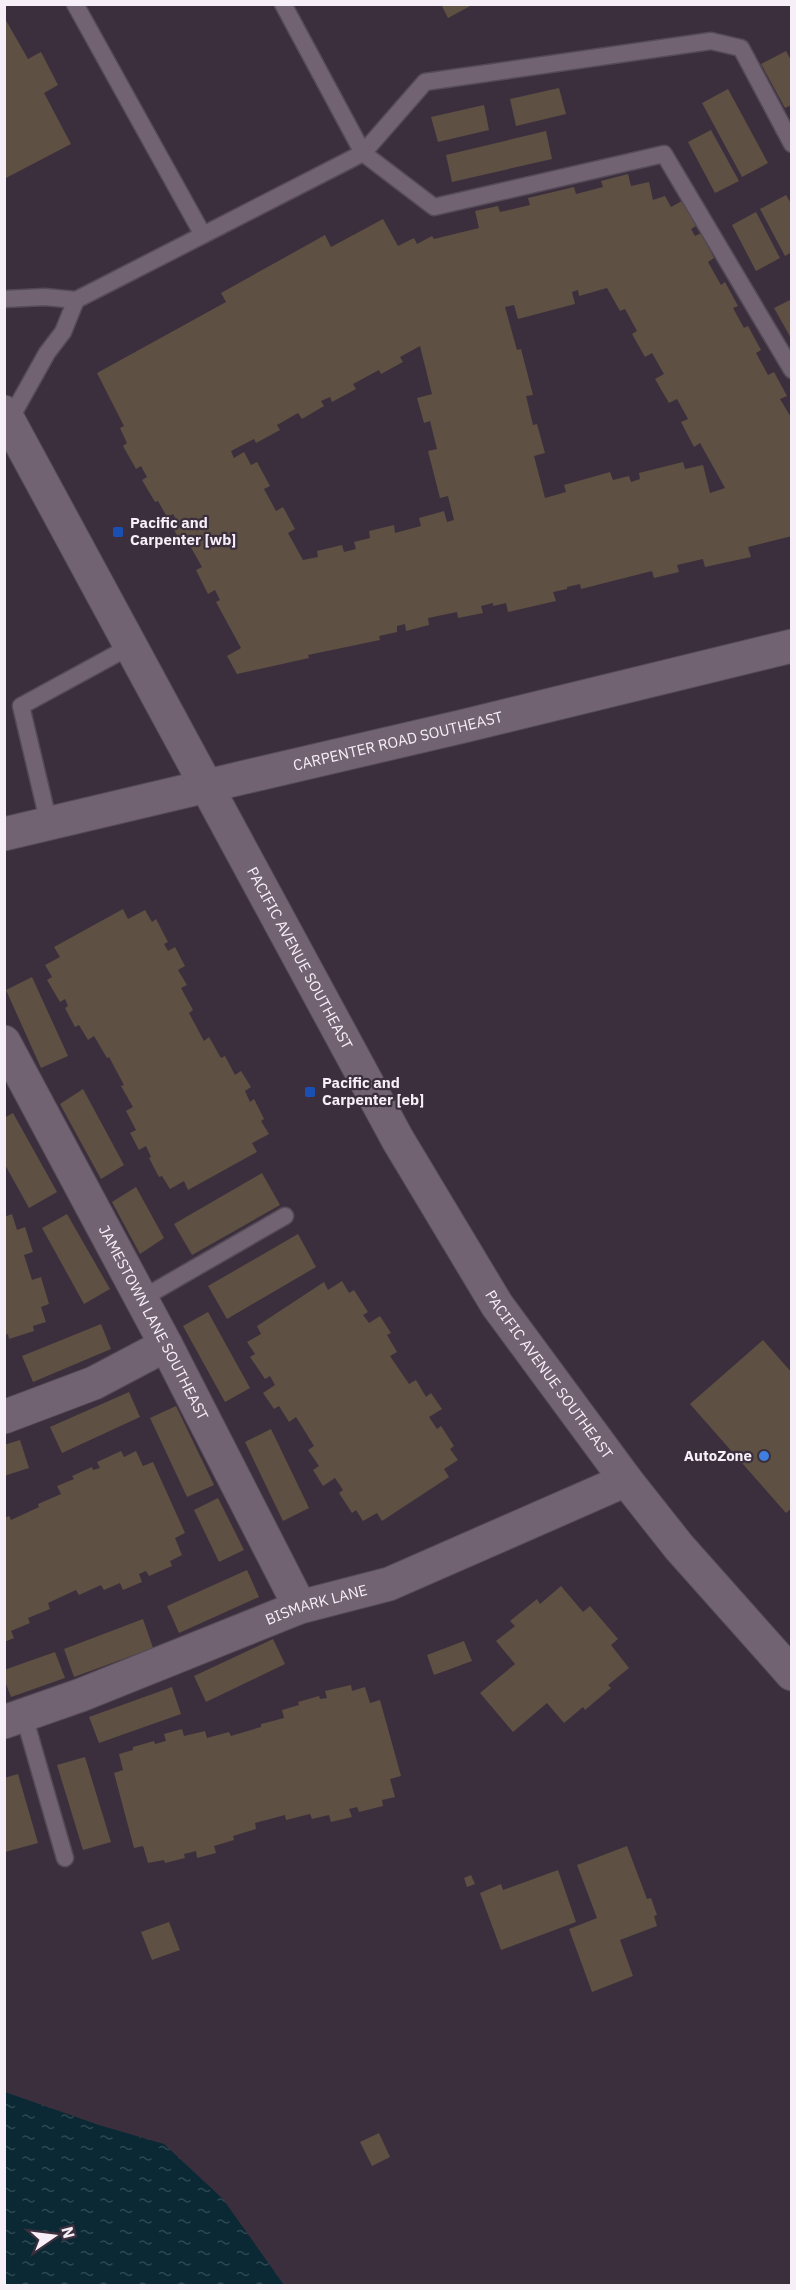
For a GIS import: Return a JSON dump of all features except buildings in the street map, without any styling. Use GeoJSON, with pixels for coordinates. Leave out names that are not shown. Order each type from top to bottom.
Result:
{"type":"FeatureCollection","features":[{"type":"Feature","properties":{"kind":"main road","name":"PACIFIC AVENUE SOUTHEAST"},"geometry":{"type":"LineString","coordinates":[[7,417],[398,1140],[492,1295],[626,1480],[679,1547],[792,1674]]}},
{"type":"Feature","properties":{"kind":"main road","name":"CARPENTER ROAD SOUTHEAST"},"geometry":{"type":"LineString","coordinates":[[4,834],[792,646]]}},
{"type":"Feature","properties":{"kind":"main road","name":"JAMESTOWN LANE SOUTHEAST"},"geometry":{"type":"LineString","coordinates":[[4,1042],[166,1345],[300,1607]]}},
{"type":"Feature","properties":{"kind":"main road"},"geometry":{"type":"LineString","coordinates":[[4,1417],[94,1383],[166,1345]]}},
{"type":"Feature","properties":{"kind":"main road","name":"BISMARK LANE"},"geometry":{"type":"LineString","coordinates":[[14,1719],[81,1695],[300,1607],[388,1584],[626,1480]]}},
{"type":"Feature","properties":{"kind":"lane"},"geometry":{"type":"LineString","coordinates":[[75,4],[203,235]]}},
{"type":"Feature","properties":{"kind":"lane"},"geometry":{"type":"LineString","coordinates":[[283,4],[363,153],[434,207],[664,154],[792,370]]}},
{"type":"Feature","properties":{"kind":"lane"},"geometry":{"type":"LineString","coordinates":[[4,299],[45,297],[76,300],[363,153],[425,82],[711,41],[741,48],[792,144]]}},
{"type":"Feature","properties":{"kind":"lane"},"geometry":{"type":"LineString","coordinates":[[7,417],[47,353],[63,332],[76,300]]}},
{"type":"Feature","properties":{"kind":"lane"},"geometry":{"type":"LineString","coordinates":[[49,824],[21,706],[131,646]]}},
{"type":"Feature","properties":{"kind":"lane"},"geometry":{"type":"LineString","coordinates":[[141,1299],[285,1216]]}},
{"type":"Feature","properties":{"kind":"lane"},"geometry":{"type":"LineString","coordinates":[[14,1719],[65,1858]]}},
{"type":"Feature","properties":{"kind":"water"},"geometry":{"type":"Polygon","coordinates":[[[5,2092],[99,2125],[164,2144],[223,2199],[284,2285],[5,2285],[5,2092]]]}},
{"type":"Feature","properties":{"kind":"place","name":"Pacific and Carpenter [wb]"},"geometry":{"type":"Point","coordinates":[118,532]}},
{"type":"Feature","properties":{"kind":"place","name":"Pacific and Carpenter [eb]"},"geometry":{"type":"Point","coordinates":[310,1092]}},
{"type":"Feature","properties":{"kind":"place","name":"AutoZone"},"geometry":{"type":"Point","coordinates":[764,1456]}}]}
